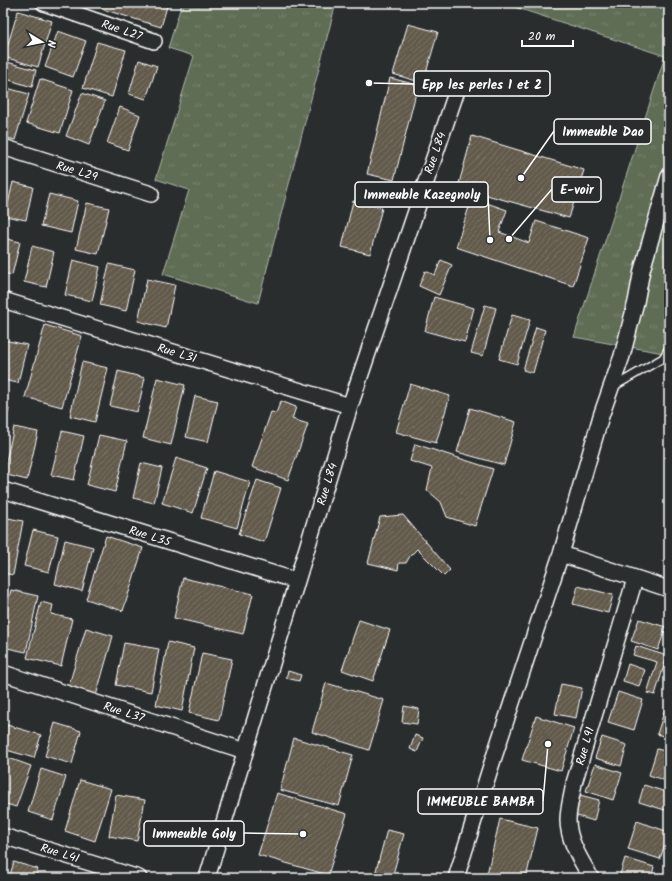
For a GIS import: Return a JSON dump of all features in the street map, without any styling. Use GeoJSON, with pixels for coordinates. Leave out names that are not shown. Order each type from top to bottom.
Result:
{"type":"FeatureCollection","features":[{"type":"Feature","properties":{"kind":"street","name":"Rue L27"},"geometry":{"type":"LineString","coordinates":[[44,3],[154,42]]}},
{"type":"Feature","properties":{"kind":"street","name":"Rue L84"},"geometry":{"type":"LineString","coordinates":[[207,878],[350,406],[456,93]]}},
{"type":"Feature","properties":{"kind":"street","name":"Rue L29"},"geometry":{"type":"LineString","coordinates":[[3,147],[151,194]]}},
{"type":"Feature","properties":{"kind":"street"},"geometry":{"type":"LineString","coordinates":[[456,878],[490,769],[561,554],[601,416],[622,356],[636,302],[642,270],[669,176]]}},
{"type":"Feature","properties":{"kind":"street","name":"Rue L31"},"geometry":{"type":"LineString","coordinates":[[3,300],[350,406]]}},
{"type":"Feature","properties":{"kind":"street","name":"Rue L35"},"geometry":{"type":"LineString","coordinates":[[3,490],[297,581]]}},
{"type":"Feature","properties":{"kind":"street"},"geometry":{"type":"LineString","coordinates":[[561,554],[669,589]]}},
{"type":"Feature","properties":{"kind":"street","name":"Rue L91"},"geometry":{"type":"LineString","coordinates":[[591,878],[570,837],[568,822],[570,805],[574,783],[635,579]]}},
{"type":"Feature","properties":{"kind":"street","name":"Rue L37"},"geometry":{"type":"LineString","coordinates":[[3,673],[245,751]]}},
{"type":"Feature","properties":{"kind":"street","name":"Rue L41"},"geometry":{"type":"LineString","coordinates":[[3,836],[139,878]]}},
{"type":"Feature","properties":{"kind":"lane"},"geometry":{"type":"LineString","coordinates":[[611,388],[663,358],[669,348]]}},
{"type":"Feature","properties":{"kind":"green space"},"geometry":{"type":"Polygon","coordinates":[[[182,3],[336,3],[258,303],[163,274],[189,190],[156,179],[194,56],[168,48],[182,3]]]}},
{"type":"Feature","properties":{"kind":"green space"},"geometry":{"type":"Polygon","coordinates":[[[502,3],[669,3],[669,354],[574,337],[665,56],[502,3]]]}},
{"type":"Feature","properties":{"kind":"building"},"geometry":{"type":"Polygon","coordinates":[[[104,3],[168,3],[161,27],[102,9],[104,3]]]}},
{"type":"Feature","properties":{"kind":"building"},"geometry":{"type":"Polygon","coordinates":[[[18,11],[52,21],[38,67],[4,57],[18,11]]]}},
{"type":"Feature","properties":{"kind":"building"},"geometry":{"type":"Polygon","coordinates":[[[408,24],[438,32],[423,83],[393,74],[408,24]]]}},
{"type":"Feature","properties":{"kind":"building"},"geometry":{"type":"Polygon","coordinates":[[[58,31],[86,41],[73,77],[45,67],[58,31]]]}},
{"type":"Feature","properties":{"kind":"building"},"geometry":{"type":"Polygon","coordinates":[[[97,42],[126,50],[112,97],[83,88],[97,42]]]}},
{"type":"Feature","properties":{"kind":"building"},"geometry":{"type":"Polygon","coordinates":[[[139,60],[157,66],[146,99],[129,94],[139,60]]]}},
{"type":"Feature","properties":{"kind":"building"},"geometry":{"type":"Polygon","coordinates":[[[3,61],[36,70],[32,87],[3,78],[3,61]]]}},
{"type":"Feature","properties":{"kind":"building"},"geometry":{"type":"Polygon","coordinates":[[[390,78],[418,85],[394,180],[367,174],[390,78]]]}},
{"type":"Feature","properties":{"kind":"building"},"geometry":{"type":"Polygon","coordinates":[[[40,79],[73,90],[60,133],[26,123],[40,79]]]}},
{"type":"Feature","properties":{"kind":"building"},"geometry":{"type":"Polygon","coordinates":[[[3,87],[29,94],[15,140],[3,137],[3,87]]]}},
{"type":"Feature","properties":{"kind":"building"},"geometry":{"type":"Polygon","coordinates":[[[82,93],[105,101],[89,145],[66,136],[82,93]]]}},
{"type":"Feature","properties":{"kind":"building"},"geometry":{"type":"Polygon","coordinates":[[[120,107],[140,115],[128,150],[107,143],[120,107]]]}},
{"type":"Feature","properties":{"kind":"building"},"geometry":{"type":"Polygon","coordinates":[[[472,136],[584,170],[569,218],[458,187],[472,136]]]}},
{"type":"Feature","properties":{"kind":"building"},"geometry":{"type":"Polygon","coordinates":[[[13,182],[33,187],[26,220],[5,216],[13,182]]]}},
{"type":"Feature","properties":{"kind":"building"},"geometry":{"type":"Polygon","coordinates":[[[49,194],[78,201],[71,233],[41,226],[49,194]]]}},
{"type":"Feature","properties":{"kind":"building"},"geometry":{"type":"Polygon","coordinates":[[[472,198],[507,210],[499,232],[529,243],[536,221],[589,238],[573,286],[456,247],[472,198]]]}},
{"type":"Feature","properties":{"kind":"building"},"geometry":{"type":"Polygon","coordinates":[[[353,201],[382,208],[370,254],[342,247],[353,201]]]}},
{"type":"Feature","properties":{"kind":"building"},"geometry":{"type":"Polygon","coordinates":[[[87,203],[109,208],[98,254],[76,249],[87,203]]]}},
{"type":"Feature","properties":{"kind":"building"},"geometry":{"type":"Polygon","coordinates":[[[3,238],[20,242],[12,275],[3,273],[3,238]]]}},
{"type":"Feature","properties":{"kind":"building"},"geometry":{"type":"Polygon","coordinates":[[[32,246],[54,252],[46,287],[24,282],[32,246]]]}},
{"type":"Feature","properties":{"kind":"building"},"geometry":{"type":"Polygon","coordinates":[[[73,260],[100,267],[92,301],[65,295],[73,260]]]}},
{"type":"Feature","properties":{"kind":"building"},"geometry":{"type":"Polygon","coordinates":[[[441,260],[452,265],[439,295],[419,286],[425,271],[435,275],[441,260]]]}},
{"type":"Feature","properties":{"kind":"building"},"geometry":{"type":"Polygon","coordinates":[[[109,264],[135,270],[126,311],[100,305],[109,264]]]}},
{"type":"Feature","properties":{"kind":"building"},"geometry":{"type":"Polygon","coordinates":[[[147,279],[175,285],[166,328],[138,321],[147,279]]]}},
{"type":"Feature","properties":{"kind":"building"},"geometry":{"type":"Polygon","coordinates":[[[434,297],[474,308],[465,342],[425,331],[434,297]]]}},
{"type":"Feature","properties":{"kind":"building"},"geometry":{"type":"Polygon","coordinates":[[[485,305],[496,308],[483,356],[471,353],[485,305]]]}},
{"type":"Feature","properties":{"kind":"building"},"geometry":{"type":"Polygon","coordinates":[[[512,315],[530,320],[517,364],[499,359],[512,315]]]}},
{"type":"Feature","properties":{"kind":"building"},"geometry":{"type":"Polygon","coordinates":[[[45,325],[82,336],[62,407],[25,397],[45,325]]]}},
{"type":"Feature","properties":{"kind":"building"},"geometry":{"type":"Polygon","coordinates":[[[536,327],[545,330],[533,373],[523,370],[536,327]]]}},
{"type":"Feature","properties":{"kind":"building"},"geometry":{"type":"Polygon","coordinates":[[[4,340],[27,345],[18,383],[3,380],[4,340]]]}},
{"type":"Feature","properties":{"kind":"building"},"geometry":{"type":"Polygon","coordinates":[[[82,362],[108,368],[95,422],[70,416],[82,362]]]}},
{"type":"Feature","properties":{"kind":"building"},"geometry":{"type":"Polygon","coordinates":[[[118,371],[145,378],[137,412],[110,406],[118,371]]]}},
{"type":"Feature","properties":{"kind":"building"},"geometry":{"type":"Polygon","coordinates":[[[157,378],[185,385],[171,445],[143,438],[157,378]]]}},
{"type":"Feature","properties":{"kind":"building"},"geometry":{"type":"Polygon","coordinates":[[[410,384],[450,396],[436,443],[396,432],[410,384]]]}},
{"type":"Feature","properties":{"kind":"building"},"geometry":{"type":"Polygon","coordinates":[[[195,396],[218,401],[208,442],[186,437],[195,396]]]}},
{"type":"Feature","properties":{"kind":"building"},"geometry":{"type":"Polygon","coordinates":[[[281,401],[296,407],[292,419],[308,424],[288,480],[252,467],[271,412],[276,413],[281,401]]]}},
{"type":"Feature","properties":{"kind":"building"},"geometry":{"type":"Polygon","coordinates":[[[3,407],[9,409],[3,435],[3,407]]]}},
{"type":"Feature","properties":{"kind":"building"},"geometry":{"type":"Polygon","coordinates":[[[470,408],[516,422],[504,465],[457,452],[470,408]]]}},
{"type":"Feature","properties":{"kind":"building"},"geometry":{"type":"Polygon","coordinates":[[[14,427],[38,432],[27,480],[3,474],[14,427]]]}},
{"type":"Feature","properties":{"kind":"building"},"geometry":{"type":"Polygon","coordinates":[[[62,431],[84,436],[74,480],[51,475],[62,431]]]}},
{"type":"Feature","properties":{"kind":"building"},"geometry":{"type":"Polygon","coordinates":[[[99,435],[127,441],[115,492],[87,485],[99,435]]]}},
{"type":"Feature","properties":{"kind":"building"},"geometry":{"type":"Polygon","coordinates":[[[415,444],[493,469],[475,526],[447,517],[441,502],[427,490],[432,468],[410,461],[415,444]]]}},
{"type":"Feature","properties":{"kind":"building"},"geometry":{"type":"Polygon","coordinates":[[[176,458],[207,468],[193,513],[162,503],[176,458]]]}},
{"type":"Feature","properties":{"kind":"building"},"geometry":{"type":"Polygon","coordinates":[[[141,463],[162,468],[154,503],[133,498],[141,463]]]}},
{"type":"Feature","properties":{"kind":"building"},"geometry":{"type":"Polygon","coordinates":[[[214,471],[250,482],[237,528],[201,518],[214,471]]]}},
{"type":"Feature","properties":{"kind":"building"},"geometry":{"type":"Polygon","coordinates":[[[257,480],[281,488],[264,542],[239,534],[257,480]]]}},
{"type":"Feature","properties":{"kind":"building"},"geometry":{"type":"Polygon","coordinates":[[[403,515],[450,570],[444,576],[417,549],[406,563],[399,563],[398,570],[368,563],[380,517],[403,515]]]}},
{"type":"Feature","properties":{"kind":"building"},"geometry":{"type":"Polygon","coordinates":[[[3,517],[23,521],[13,575],[3,573],[3,517]]]}},
{"type":"Feature","properties":{"kind":"building"},"geometry":{"type":"Polygon","coordinates":[[[33,530],[58,536],[49,572],[24,566],[33,530]]]}},
{"type":"Feature","properties":{"kind":"building"},"geometry":{"type":"Polygon","coordinates":[[[106,536],[143,548],[123,611],[86,599],[106,536]]]}},
{"type":"Feature","properties":{"kind":"building"},"geometry":{"type":"Polygon","coordinates":[[[65,540],[93,547],[82,591],[55,584],[65,540]]]}},
{"type":"Feature","properties":{"kind":"building"},"geometry":{"type":"Polygon","coordinates":[[[183,578],[253,594],[243,634],[174,618],[183,578]]]}},
{"type":"Feature","properties":{"kind":"building"},"geometry":{"type":"Polygon","coordinates":[[[578,586],[613,595],[608,613],[573,604],[578,586]]]}},
{"type":"Feature","properties":{"kind":"building"},"geometry":{"type":"Polygon","coordinates":[[[11,590],[38,596],[26,652],[3,647],[3,625],[11,590]]]}},
{"type":"Feature","properties":{"kind":"building"},"geometry":{"type":"Polygon","coordinates":[[[41,602],[53,605],[51,614],[72,619],[61,666],[27,658],[41,602]]]}},
{"type":"Feature","properties":{"kind":"building"},"geometry":{"type":"Polygon","coordinates":[[[639,619],[666,627],[658,650],[631,641],[639,619]]]}},
{"type":"Feature","properties":{"kind":"building"},"geometry":{"type":"Polygon","coordinates":[[[359,620],[390,630],[373,681],[342,670],[359,620]]]}},
{"type":"Feature","properties":{"kind":"building"},"geometry":{"type":"Polygon","coordinates":[[[86,628],[113,636],[96,696],[68,688],[86,628]]]}},
{"type":"Feature","properties":{"kind":"building"},"geometry":{"type":"Polygon","coordinates":[[[168,642],[194,648],[182,711],[156,705],[168,642]]]}},
{"type":"Feature","properties":{"kind":"building"},"geometry":{"type":"Polygon","coordinates":[[[124,643],[159,649],[151,692],[116,685],[124,643]]]}},
{"type":"Feature","properties":{"kind":"building"},"geometry":{"type":"Polygon","coordinates":[[[636,646],[667,656],[655,695],[647,693],[657,662],[633,655],[636,646]]]}},
{"type":"Feature","properties":{"kind":"building"},"geometry":{"type":"Polygon","coordinates":[[[202,653],[232,659],[219,720],[189,713],[202,653]]]}},
{"type":"Feature","properties":{"kind":"building"},"geometry":{"type":"Polygon","coordinates":[[[628,664],[645,670],[639,686],[623,681],[628,664]]]}},
{"type":"Feature","properties":{"kind":"building"},"geometry":{"type":"Polygon","coordinates":[[[288,671],[301,675],[299,681],[286,678],[288,671]]]}},
{"type":"Feature","properties":{"kind":"building"},"geometry":{"type":"Polygon","coordinates":[[[326,683],[384,700],[369,750],[312,732],[326,683]]]}},
{"type":"Feature","properties":{"kind":"building"},"geometry":{"type":"Polygon","coordinates":[[[561,684],[582,688],[576,718],[555,714],[561,684]]]}},
{"type":"Feature","properties":{"kind":"building"},"geometry":{"type":"Polygon","coordinates":[[[618,692],[643,700],[634,730],[608,722],[618,692]]]}},
{"type":"Feature","properties":{"kind":"building"},"geometry":{"type":"Polygon","coordinates":[[[404,706],[419,709],[417,724],[402,722],[404,706]]]}},
{"type":"Feature","properties":{"kind":"building"},"geometry":{"type":"Polygon","coordinates":[[[665,709],[669,710],[669,738],[657,734],[665,709]]]}},
{"type":"Feature","properties":{"kind":"building"},"geometry":{"type":"Polygon","coordinates":[[[536,716],[574,728],[561,771],[522,760],[536,716]]]}},
{"type":"Feature","properties":{"kind":"building"},"geometry":{"type":"Polygon","coordinates":[[[55,723],[81,731],[72,764],[45,756],[55,723]]]}},
{"type":"Feature","properties":{"kind":"building"},"geometry":{"type":"Polygon","coordinates":[[[7,725],[41,735],[34,758],[3,749],[3,740],[7,725]]]}},
{"type":"Feature","properties":{"kind":"building"},"geometry":{"type":"Polygon","coordinates":[[[415,735],[423,738],[417,752],[410,749],[415,735]]]}},
{"type":"Feature","properties":{"kind":"building"},"geometry":{"type":"Polygon","coordinates":[[[602,737],[627,745],[621,766],[595,758],[602,737]]]}},
{"type":"Feature","properties":{"kind":"building"},"geometry":{"type":"Polygon","coordinates":[[[294,738],[353,755],[339,806],[280,790],[294,738]]]}},
{"type":"Feature","properties":{"kind":"building"},"geometry":{"type":"Polygon","coordinates":[[[657,749],[669,752],[669,782],[649,775],[657,749]]]}},
{"type":"Feature","properties":{"kind":"building"},"geometry":{"type":"Polygon","coordinates":[[[3,756],[31,766],[16,807],[3,803],[3,756]]]}},
{"type":"Feature","properties":{"kind":"building"},"geometry":{"type":"Polygon","coordinates":[[[595,764],[622,773],[613,800],[586,791],[595,764]]]}},
{"type":"Feature","properties":{"kind":"building"},"geometry":{"type":"Polygon","coordinates":[[[41,769],[66,777],[53,820],[28,812],[41,769]]]}},
{"type":"Feature","properties":{"kind":"building"},"geometry":{"type":"Polygon","coordinates":[[[80,780],[111,789],[95,841],[65,831],[80,780]]]}},
{"type":"Feature","properties":{"kind":"building"},"geometry":{"type":"Polygon","coordinates":[[[644,785],[669,793],[668,811],[639,802],[644,785]]]}},
{"type":"Feature","properties":{"kind":"building"},"geometry":{"type":"Polygon","coordinates":[[[277,793],[347,814],[328,875],[258,855],[277,793]]]}},
{"type":"Feature","properties":{"kind":"building"},"geometry":{"type":"Polygon","coordinates":[[[116,795],[145,800],[137,841],[109,836],[116,795]]]}},
{"type":"Feature","properties":{"kind":"building"},"geometry":{"type":"Polygon","coordinates":[[[580,795],[599,800],[594,821],[574,815],[580,795]]]}},
{"type":"Feature","properties":{"kind":"building"},"geometry":{"type":"Polygon","coordinates":[[[500,819],[538,828],[526,878],[486,878],[500,819]]]}},
{"type":"Feature","properties":{"kind":"building"},"geometry":{"type":"Polygon","coordinates":[[[637,821],[669,832],[660,859],[628,849],[637,821]]]}},
{"type":"Feature","properties":{"kind":"building"},"geometry":{"type":"Polygon","coordinates":[[[387,830],[404,834],[392,878],[374,878],[387,830]]]}},
{"type":"Feature","properties":{"kind":"building"},"geometry":{"type":"Polygon","coordinates":[[[625,858],[654,867],[651,878],[619,878],[625,858]]]}},
{"type":"Feature","properties":{"kind":"building"},"geometry":{"type":"Polygon","coordinates":[[[14,862],[38,869],[35,878],[9,878],[14,862]]]}},
{"type":"Feature","properties":{"kind":"place","name":"Epp les perles 1 et 2"},"geometry":{"type":"Point","coordinates":[369,83]}},
{"type":"Feature","properties":{"kind":"place","name":"Immeuble Dao"},"geometry":{"type":"Point","coordinates":[521,178]}},
{"type":"Feature","properties":{"kind":"place","name":"E-voir"},"geometry":{"type":"Point","coordinates":[509,239]}},
{"type":"Feature","properties":{"kind":"place","name":"Immeuble Kazegnoly"},"geometry":{"type":"Point","coordinates":[490,240]}},
{"type":"Feature","properties":{"kind":"place","name":"IMMEUBLE BAMBA"},"geometry":{"type":"Point","coordinates":[548,744]}},
{"type":"Feature","properties":{"kind":"place","name":"Immeuble Goly"},"geometry":{"type":"Point","coordinates":[303,834]}}]}
